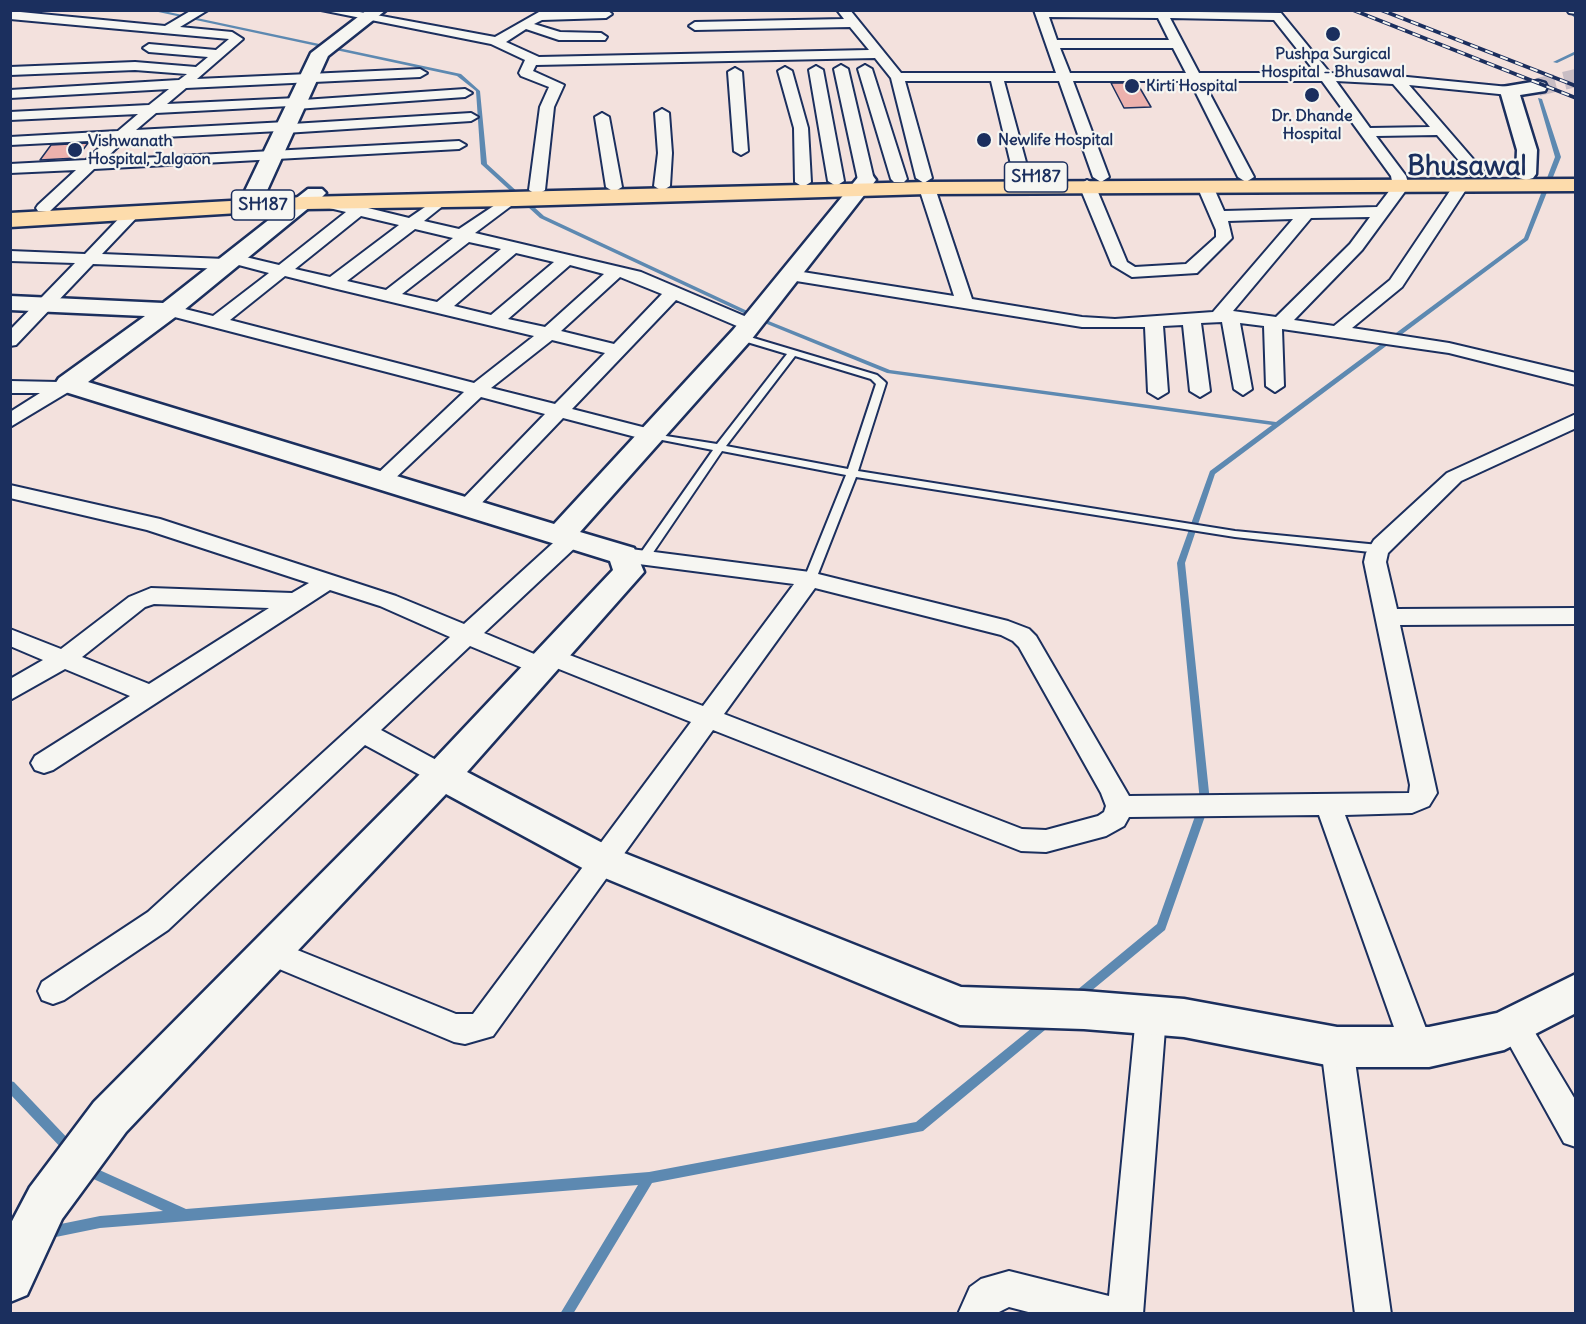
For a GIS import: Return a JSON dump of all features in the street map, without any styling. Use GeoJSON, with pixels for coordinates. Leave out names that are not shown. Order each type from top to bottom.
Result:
{"type":"FeatureCollection","features":[{"type":"Feature","properties":{"kind":"main road","name":"SH187"},"geometry":{"type":"LineString","coordinates":[[10,220],[315,199],[523,195],[854,183],[899,179],[925,183],[1022,177],[1205,186],[1470,180],[1575,175]]}},
{"type":"Feature","properties":{"kind":"main road","name":"SH187"},"geometry":{"type":"LineString","coordinates":[[10,210],[254,195],[315,199],[441,201],[614,188],[803,182],[925,183],[1246,177],[1399,181]]}},
{"type":"Feature","properties":{"kind":"main road","name":"SH187"},"geometry":{"type":"LineString","coordinates":[[1539,177],[1575,185]]}},
{"type":"Feature","properties":{"kind":"street"},"geometry":{"type":"LineString","coordinates":[[123,66],[177,25],[202,10]]}},
{"type":"Feature","properties":{"kind":"street"},"geometry":{"type":"LineString","coordinates":[[327,10],[373,14],[496,42],[531,60],[880,54]]}},
{"type":"Feature","properties":{"kind":"street"},"geometry":{"type":"LineString","coordinates":[[843,10],[893,72],[925,183],[965,303]]}},
{"type":"Feature","properties":{"kind":"street"},"geometry":{"type":"LineString","coordinates":[[496,42],[542,16],[607,12],[596,60]]}},
{"type":"Feature","properties":{"kind":"street"},"geometry":{"type":"LineString","coordinates":[[1205,186],[1225,235],[1196,267],[1185,271],[1132,272],[1120,265],[1094,181],[1066,76],[1040,12],[1277,16],[1326,77],[1399,181],[1382,212],[1356,247],[1276,323],[1275,386]]}},
{"type":"Feature","properties":{"kind":"street"},"geometry":{"type":"LineString","coordinates":[[254,195],[320,53],[373,14]]}},
{"type":"Feature","properties":{"kind":"street"},"geometry":{"type":"LineString","coordinates":[[1162,14],[1246,177]]}},
{"type":"Feature","properties":{"kind":"street"},"geometry":{"type":"LineString","coordinates":[[10,23],[17,15],[77,16],[177,25],[237,39],[121,135],[44,208]]}},
{"type":"Feature","properties":{"kind":"street"},"geometry":{"type":"LineString","coordinates":[[695,26],[854,22]]}},
{"type":"Feature","properties":{"kind":"street"},"geometry":{"type":"LineString","coordinates":[[525,24],[559,36],[602,37]]}},
{"type":"Feature","properties":{"kind":"street"},"geometry":{"type":"LineString","coordinates":[[1053,44],[1177,44]]}},
{"type":"Feature","properties":{"kind":"street"},"geometry":{"type":"LineString","coordinates":[[149,48],[219,54]]}},
{"type":"Feature","properties":{"kind":"street"},"geometry":{"type":"LineString","coordinates":[[32,57],[68,60],[71,68]]}},
{"type":"Feature","properties":{"kind":"street"},"geometry":{"type":"LineString","coordinates":[[389,296],[464,235],[523,195],[547,107],[557,85],[526,73],[531,60]]}},
{"type":"Feature","properties":{"kind":"street"},"geometry":{"type":"LineString","coordinates":[[10,71],[123,66],[199,71]]}},
{"type":"Feature","properties":{"kind":"street"},"geometry":{"type":"LineString","coordinates":[[53,991],[158,921],[469,635],[566,537],[651,435],[745,331],[790,275],[854,183],[841,69]]}},
{"type":"Feature","properties":{"kind":"street"},"geometry":{"type":"LineString","coordinates":[[865,69],[899,179]]}},
{"type":"Feature","properties":{"kind":"street"},"geometry":{"type":"LineString","coordinates":[[795,70],[865,69],[996,76],[1326,77],[1397,80],[1509,91],[1538,87]]}},
{"type":"Feature","properties":{"kind":"street"},"geometry":{"type":"LineString","coordinates":[[795,70],[801,128],[803,182]]}},
{"type":"Feature","properties":{"kind":"street"},"geometry":{"type":"LineString","coordinates":[[795,70],[854,183]]}},
{"type":"Feature","properties":{"kind":"street"},"geometry":{"type":"LineString","coordinates":[[735,72],[741,151]]}},
{"type":"Feature","properties":{"kind":"street"},"geometry":{"type":"LineString","coordinates":[[10,94],[420,73]]}},
{"type":"Feature","properties":{"kind":"street"},"geometry":{"type":"LineString","coordinates":[[996,76],[1022,177]]}},
{"type":"Feature","properties":{"kind":"street"},"geometry":{"type":"LineString","coordinates":[[1342,333],[1396,283],[1470,180],[1441,131],[1397,80]]}},
{"type":"Feature","properties":{"kind":"street"},"geometry":{"type":"LineString","coordinates":[[1509,91],[1527,150],[1539,177]]}},
{"type":"Feature","properties":{"kind":"street"},"geometry":{"type":"LineString","coordinates":[[10,116],[465,93]]}},
{"type":"Feature","properties":{"kind":"street"},"geometry":{"type":"LineString","coordinates":[[662,113],[665,149],[662,186]]}},
{"type":"Feature","properties":{"kind":"street"},"geometry":{"type":"LineString","coordinates":[[10,141],[471,117]]}},
{"type":"Feature","properties":{"kind":"street"},"geometry":{"type":"LineString","coordinates":[[602,117],[614,188]]}},
{"type":"Feature","properties":{"kind":"street"},"geometry":{"type":"LineString","coordinates":[[1366,132],[1441,131]]}},
{"type":"Feature","properties":{"kind":"street"},"geometry":{"type":"LineString","coordinates":[[10,169],[459,145]]}},
{"type":"Feature","properties":{"kind":"street"},"geometry":{"type":"LineString","coordinates":[[10,421],[65,386],[315,199],[645,279],[674,292],[745,331]]}},
{"type":"Feature","properties":{"kind":"street"},"geometry":{"type":"LineString","coordinates":[[333,283],[441,201]]}},
{"type":"Feature","properties":{"kind":"street"},"geometry":{"type":"LineString","coordinates":[[217,322],[359,210]]}},
{"type":"Feature","properties":{"kind":"street"},"geometry":{"type":"LineString","coordinates":[[1218,216],[1382,212]]}},
{"type":"Feature","properties":{"kind":"street"},"geometry":{"type":"LineString","coordinates":[[10,341],[133,213]]}},
{"type":"Feature","properties":{"kind":"street"},"geometry":{"type":"LineString","coordinates":[[1225,316],[1306,214]]}},
{"type":"Feature","properties":{"kind":"street"},"geometry":{"type":"LineString","coordinates":[[441,308],[513,247]]}},
{"type":"Feature","properties":{"kind":"street"},"geometry":{"type":"LineString","coordinates":[[10,256],[230,261],[282,271],[617,350]]}},
{"type":"Feature","properties":{"kind":"street"},"geometry":{"type":"LineString","coordinates":[[495,321],[566,260]]}},
{"type":"Feature","properties":{"kind":"street"},"geometry":{"type":"LineString","coordinates":[[381,481],[478,389],[548,334],[616,272]]}},
{"type":"Feature","properties":{"kind":"street"},"geometry":{"type":"LineString","coordinates":[[790,275],[1082,322],[1115,324],[1225,316],[1449,348],[1575,379]]}},
{"type":"Feature","properties":{"kind":"street"},"geometry":{"type":"LineString","coordinates":[[466,507],[674,292]]}},
{"type":"Feature","properties":{"kind":"street"},"geometry":{"type":"LineString","coordinates":[[10,303],[169,310],[651,435]]}},
{"type":"Feature","properties":{"kind":"street"},"geometry":{"type":"LineString","coordinates":[[1225,316],[1243,389]]}},
{"type":"Feature","properties":{"kind":"street"},"geometry":{"type":"LineString","coordinates":[[1191,318],[1200,391]]}},
{"type":"Feature","properties":{"kind":"street"},"geometry":{"type":"LineString","coordinates":[[1154,321],[1158,392]]}},
{"type":"Feature","properties":{"kind":"street"},"geometry":{"type":"LineString","coordinates":[[10,387],[65,386],[634,556],[810,579],[1021,635],[1028,642],[1114,792],[1119,806],[1115,818],[1106,825],[1046,841],[1022,840],[706,717],[469,635],[388,601],[152,524],[10,491]]}},
{"type":"Feature","properties":{"kind":"street"},"geometry":{"type":"LineString","coordinates":[[1119,806],[1229,807],[1420,800],[1424,793],[1375,562],[1379,549],[1454,477],[1575,420]]}},
{"type":"Feature","properties":{"kind":"street"},"geometry":{"type":"LineString","coordinates":[[10,1278],[46,1203],[110,1118],[442,775],[629,572],[634,556]]}},
{"type":"Feature","properties":{"kind":"street"},"geometry":{"type":"LineString","coordinates":[[270,952],[454,1028],[474,1029],[482,1026],[601,860],[810,579]]}},
{"type":"Feature","properties":{"kind":"street"},"geometry":{"type":"LineString","coordinates":[[44,763],[328,582]]}},
{"type":"Feature","properties":{"kind":"street"},"geometry":{"type":"LineString","coordinates":[[10,692],[64,659],[137,602],[151,596],[297,601]]}},
{"type":"Feature","properties":{"kind":"street"},"geometry":{"type":"LineString","coordinates":[[1387,617],[1575,616]]}},
{"type":"Feature","properties":{"kind":"street"},"geometry":{"type":"LineString","coordinates":[[10,637],[151,695]]}},
{"type":"Feature","properties":{"kind":"street"},"geometry":{"type":"LineString","coordinates":[[363,732],[601,860],[960,1006],[1084,1010],[1184,1018],[1337,1047],[1417,1047],[1504,1031],[1575,992]]}},
{"type":"Feature","properties":{"kind":"street"},"geometry":{"type":"LineString","coordinates":[[1328,804],[1417,1047]]}},
{"type":"Feature","properties":{"kind":"street"},"geometry":{"type":"LineString","coordinates":[[1125,1314],[1152,1016]]}},
{"type":"Feature","properties":{"kind":"street"},"geometry":{"type":"LineString","coordinates":[[1514,1026],[1575,1132]]}},
{"type":"Feature","properties":{"kind":"street"},"geometry":{"type":"LineString","coordinates":[[1337,1047],[1373,1314]]}},
{"type":"Feature","properties":{"kind":"street"},"geometry":{"type":"LineString","coordinates":[[976,1314],[983,1300],[994,1292],[1009,1289],[1110,1314]]}},
{"type":"Feature","properties":{"kind":"lane"},"geometry":{"type":"LineString","coordinates":[[745,331],[793,353],[874,377],[881,383],[852,473],[810,579]]}},
{"type":"Feature","properties":{"kind":"lane"},"geometry":{"type":"LineString","coordinates":[[634,556],[793,353]]}},
{"type":"Feature","properties":{"kind":"lane"},"geometry":{"type":"LineString","coordinates":[[651,435],[852,473],[1235,534],[1379,549]]}},
{"type":"Feature","properties":{"kind":"building"},"geometry":{"type":"Polygon","coordinates":[[[1111,83],[1137,83],[1151,107],[1124,108],[1111,83]]]}},
{"type":"Feature","properties":{"kind":"building"},"geometry":{"type":"Polygon","coordinates":[[[88,143],[77,158],[40,160],[51,145],[88,143]]]}},
{"type":"Feature","properties":{"kind":"waterway"},"geometry":{"type":"LineString","coordinates":[[151,10],[459,75],[478,91],[484,164],[542,217],[769,323],[889,372],[1276,424]]}},
{"type":"Feature","properties":{"kind":"waterway"},"geometry":{"type":"LineString","coordinates":[[1568,10],[1576,18]]}},
{"type":"Feature","properties":{"kind":"waterway"},"geometry":{"type":"LineString","coordinates":[[1555,62],[1576,52]]}},
{"type":"Feature","properties":{"kind":"waterway"},"geometry":{"type":"LineString","coordinates":[[1075,998],[1161,927],[1205,802],[1181,563],[1212,473],[1526,239],[1558,157],[1540,99]]}},
{"type":"Feature","properties":{"kind":"waterway"},"geometry":{"type":"LineString","coordinates":[[649,1178],[919,1127],[1047,1022]]}},
{"type":"Feature","properties":{"kind":"waterway"},"geometry":{"type":"LineString","coordinates":[[10,1086],[70,1149]]}},
{"type":"Feature","properties":{"kind":"waterway"},"geometry":{"type":"LineString","coordinates":[[87,1167],[91,1172],[183,1214]]}},
{"type":"Feature","properties":{"kind":"waterway"},"geometry":{"type":"LineString","coordinates":[[46,1233],[100,1222],[649,1178]]}},
{"type":"Feature","properties":{"kind":"waterway"},"geometry":{"type":"LineString","coordinates":[[566,1314],[649,1178]]}},
{"type":"Feature","properties":{"kind":"tunnel"},"geometry":{"type":"LineString","coordinates":[[1538,87],[1576,78]]}},
{"type":"Feature","properties":{"kind":"railway"},"geometry":{"type":"LineString","coordinates":[[1353,10],[1576,98]]}},
{"type":"Feature","properties":{"kind":"railway"},"geometry":{"type":"LineString","coordinates":[[1381,10],[1576,86]]}},
{"type":"Feature","properties":{"kind":"place","name":"Pushpa Surgical Hospital - Bhusawal"},"geometry":{"type":"Point","coordinates":[1333,34]}},
{"type":"Feature","properties":{"kind":"place","name":"Kirti Hospital"},"geometry":{"type":"Point","coordinates":[1132,86]}},
{"type":"Feature","properties":{"kind":"place","name":"Dr. Dhande Hospital"},"geometry":{"type":"Point","coordinates":[1312,95]}},
{"type":"Feature","properties":{"kind":"place","name":"Newlife Hospital"},"geometry":{"type":"Point","coordinates":[984,140]}},
{"type":"Feature","properties":{"kind":"place","name":"Vishwanath Hospital, Jalgaon"},"geometry":{"type":"Point","coordinates":[75,150]}},
{"type":"Feature","properties":{"kind":"district","name":"Bhusawal"},"geometry":{"type":"Point","coordinates":[1467,167]}}]}
